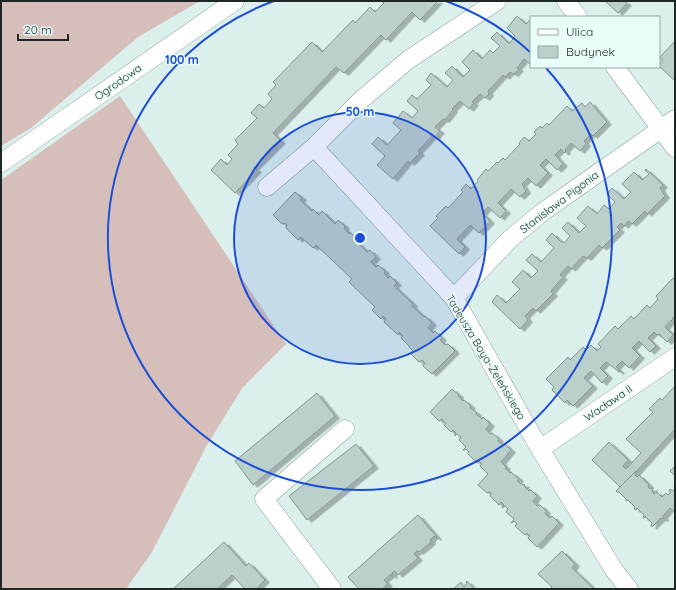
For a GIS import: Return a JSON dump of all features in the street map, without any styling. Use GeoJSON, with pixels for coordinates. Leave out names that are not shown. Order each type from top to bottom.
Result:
{"type":"FeatureCollection","features":[{"type":"Feature","properties":{"kind":"street","name":"Ogrodowa"},"geometry":{"type":"LineString","coordinates":[[1,163],[235,1]]}},
{"type":"Feature","properties":{"kind":"street"},"geometry":{"type":"LineString","coordinates":[[267,187],[314,147],[361,100],[408,60],[496,1]]}},
{"type":"Feature","properties":{"kind":"street"},"geometry":{"type":"LineString","coordinates":[[566,1],[577,16]]}},
{"type":"Feature","properties":{"kind":"street"},"geometry":{"type":"LineString","coordinates":[[616,68],[668,124],[675,148]]}},
{"type":"Feature","properties":{"kind":"street","name":"Stanisława Pigonia"},"geometry":{"type":"LineString","coordinates":[[454,298],[511,238],[544,211],[668,124]]}},
{"type":"Feature","properties":{"kind":"street","name":"Tadeusza Boya-Żeleńskiego"},"geometry":{"type":"LineString","coordinates":[[314,147],[454,298],[540,449],[614,570],[629,589]]}},
{"type":"Feature","properties":{"kind":"street","name":"Wacława II"},"geometry":{"type":"LineString","coordinates":[[540,449],[675,357]]}},
{"type":"Feature","properties":{"kind":"street"},"geometry":{"type":"LineString","coordinates":[[332,589],[264,498],[345,429]]}},
{"type":"Feature","properties":{"kind":"shaded area"},"geometry":{"type":"Polygon","coordinates":[[[1,1],[200,1],[138,37],[31,128],[1,146],[1,1]]]}},
{"type":"Feature","properties":{"kind":"shaded area"},"geometry":{"type":"Polygon","coordinates":[[[120,96],[286,344],[243,387],[207,445],[152,552],[126,589],[1,589],[1,180],[120,96]]]}},
{"type":"Feature","properties":{"kind":"building"},"geometry":{"type":"Polygon","coordinates":[[[381,1],[438,1],[420,20],[412,12],[386,40],[381,35],[344,73],[336,67],[273,133],[281,141],[254,168],[257,170],[235,193],[211,170],[221,159],[227,165],[232,159],[228,155],[238,144],[235,140],[257,118],[251,113],[259,104],[264,108],[272,99],[268,94],[276,85],[273,82],[312,42],[322,52],[353,20],[355,23],[370,7],[375,12],[384,3],[381,1]]]}},
{"type":"Feature","properties":{"kind":"building"},"geometry":{"type":"Polygon","coordinates":[[[605,1],[624,1],[627,3],[618,13],[605,1]]]}},
{"type":"Feature","properties":{"kind":"building"},"geometry":{"type":"Polygon","coordinates":[[[517,16],[526,24],[530,20],[530,64],[524,59],[517,68],[519,69],[514,74],[510,72],[505,77],[503,75],[488,91],[489,94],[485,98],[480,94],[472,102],[474,103],[469,109],[460,101],[452,109],[453,110],[445,120],[443,119],[435,127],[440,131],[435,137],[433,135],[418,151],[420,153],[410,163],[408,161],[393,179],[377,165],[385,156],[372,144],[378,137],[387,145],[401,130],[393,123],[403,111],[412,118],[418,111],[407,101],[412,95],[417,99],[431,85],[426,80],[431,73],[447,87],[453,80],[445,73],[452,66],[463,77],[470,70],[462,62],[473,50],[482,59],[490,50],[493,53],[500,46],[491,38],[497,32],[509,44],[515,36],[507,28],[517,16]]]}},
{"type":"Feature","properties":{"kind":"building"},"geometry":{"type":"Polygon","coordinates":[[[675,41],[675,81],[660,67],[660,64],[663,60],[660,57],[675,41]]]}},
{"type":"Feature","properties":{"kind":"building"},"geometry":{"type":"Polygon","coordinates":[[[590,102],[607,122],[593,136],[591,134],[584,141],[586,144],[580,151],[571,143],[564,153],[561,149],[555,155],[563,164],[557,170],[546,159],[540,165],[548,173],[536,186],[528,178],[522,184],[526,191],[520,197],[511,189],[498,203],[506,211],[500,218],[488,207],[482,213],[490,221],[479,233],[470,225],[457,239],[465,247],[459,254],[430,226],[438,218],[436,216],[446,206],[448,208],[463,192],[461,190],[466,184],[471,189],[486,169],[488,171],[503,158],[505,160],[520,144],[519,143],[524,137],[529,141],[536,134],[534,132],[540,126],[542,128],[547,123],[549,125],[567,106],[572,111],[582,103],[585,107],[590,102]]]}},
{"type":"Feature","properties":{"kind":"building"},"geometry":{"type":"Polygon","coordinates":[[[646,169],[663,185],[660,188],[665,196],[647,214],[645,211],[632,224],[628,221],[624,226],[621,223],[617,227],[620,230],[602,248],[599,245],[587,258],[583,256],[571,269],[568,266],[560,275],[563,277],[551,291],[553,294],[536,311],[533,308],[525,316],[528,320],[520,329],[492,302],[497,295],[506,303],[520,289],[512,282],[523,270],[531,278],[538,271],[526,260],[532,254],[541,262],[554,248],[546,240],[552,233],[564,243],[570,236],[562,228],[568,222],[579,233],[586,226],[577,218],[588,206],[597,214],[604,205],[609,209],[615,202],[607,194],[612,188],[624,199],[631,192],[622,184],[634,172],[642,180],[649,174],[645,170],[646,169]]]}},
{"type":"Feature","properties":{"kind":"building"},"geometry":{"type":"Polygon","coordinates":[[[295,192],[302,198],[300,200],[312,211],[313,209],[319,215],[322,211],[335,224],[338,220],[345,226],[344,228],[349,234],[350,232],[357,239],[356,241],[367,252],[370,250],[376,257],[371,262],[376,267],[378,265],[385,271],[384,273],[388,278],[390,276],[397,283],[394,286],[413,304],[412,306],[432,323],[428,328],[433,333],[435,331],[442,338],[440,340],[445,345],[448,344],[455,351],[432,374],[423,366],[425,363],[422,360],[419,362],[411,354],[413,351],[401,338],[403,336],[399,332],[398,335],[384,322],[386,319],[383,316],[381,319],[372,310],[375,307],[349,282],[352,279],[316,245],[313,248],[301,237],[298,240],[286,228],[287,225],[285,223],[282,224],[273,215],[295,192]]]}},
{"type":"Feature","properties":{"kind":"building"},"geometry":{"type":"Polygon","coordinates":[[[673,278],[675,281],[675,316],[672,319],[675,323],[674,324],[671,320],[665,327],[673,335],[667,342],[659,334],[657,335],[654,332],[648,338],[656,346],[650,352],[639,341],[632,348],[640,356],[629,368],[622,361],[616,367],[620,371],[619,372],[606,362],[600,368],[608,376],[602,383],[591,371],[584,378],[593,386],[573,406],[567,400],[565,403],[552,390],[554,387],[546,379],[568,357],[570,360],[583,347],[586,350],[591,345],[597,351],[601,347],[598,344],[615,326],[618,329],[631,316],[634,319],[647,305],[650,308],[658,299],[656,296],[673,278]]]}},
{"type":"Feature","properties":{"kind":"building"},"geometry":{"type":"Polygon","coordinates":[[[675,386],[675,429],[636,472],[620,487],[592,460],[609,442],[628,460],[623,466],[626,469],[641,453],[626,439],[653,412],[649,409],[660,398],[662,400],[675,386]]]}},
{"type":"Feature","properties":{"kind":"building"},"geometry":{"type":"Polygon","coordinates":[[[452,389],[463,401],[464,400],[471,406],[470,408],[477,413],[476,414],[482,419],[483,417],[490,424],[486,429],[490,434],[492,433],[499,439],[498,441],[503,445],[505,444],[511,450],[501,462],[510,473],[511,472],[519,479],[517,481],[523,485],[524,484],[529,491],[531,490],[537,496],[533,501],[537,506],[540,505],[550,518],[552,516],[559,523],[537,547],[528,538],[530,536],[527,533],[525,535],[515,526],[517,524],[514,521],[511,523],[514,519],[506,512],[508,509],[505,506],[502,508],[504,505],[501,502],[499,505],[490,496],[490,492],[487,493],[478,485],[488,474],[480,466],[482,464],[479,461],[477,463],[468,454],[469,452],[466,449],[463,450],[466,447],[459,440],[461,437],[457,434],[455,436],[456,433],[453,430],[451,432],[444,425],[446,424],[442,419],[439,421],[430,412],[452,389]]]}},
{"type":"Feature","properties":{"kind":"building"},"geometry":{"type":"Polygon","coordinates":[[[317,393],[335,416],[253,485],[235,461],[317,393]]]}},
{"type":"Feature","properties":{"kind":"building"},"geometry":{"type":"Polygon","coordinates":[[[356,444],[374,466],[307,520],[289,496],[356,444]]]}},
{"type":"Feature","properties":{"kind":"building"},"geometry":{"type":"Polygon","coordinates":[[[675,466],[675,476],[670,471],[675,466]]]}},
{"type":"Feature","properties":{"kind":"building"},"geometry":{"type":"Polygon","coordinates":[[[635,472],[635,475],[637,477],[639,475],[649,485],[648,487],[650,489],[653,488],[652,491],[654,494],[657,492],[662,497],[666,493],[668,495],[671,492],[669,491],[670,489],[673,491],[675,488],[675,512],[670,508],[663,516],[664,519],[661,518],[652,527],[652,523],[646,517],[643,518],[644,515],[637,508],[636,510],[634,509],[635,507],[628,500],[626,501],[626,499],[619,492],[616,491],[635,472]]]}},
{"type":"Feature","properties":{"kind":"building"},"geometry":{"type":"Polygon","coordinates":[[[418,515],[437,537],[436,538],[434,536],[430,540],[431,542],[419,552],[417,551],[414,554],[418,558],[398,575],[395,571],[392,573],[393,576],[391,574],[384,580],[388,584],[382,589],[359,589],[348,577],[418,515]]]}},
{"type":"Feature","properties":{"kind":"building"},"geometry":{"type":"Polygon","coordinates":[[[224,542],[246,566],[249,563],[265,580],[256,589],[245,589],[232,575],[217,589],[173,589],[224,542]]]}},
{"type":"Feature","properties":{"kind":"building"},"geometry":{"type":"Polygon","coordinates":[[[562,551],[575,564],[572,568],[594,589],[550,589],[552,587],[538,574],[562,551]]]}},
{"type":"Feature","properties":{"kind":"building"},"geometry":{"type":"Polygon","coordinates":[[[467,581],[474,589],[453,589],[461,582],[464,587],[467,584],[467,581]]]}}]}
